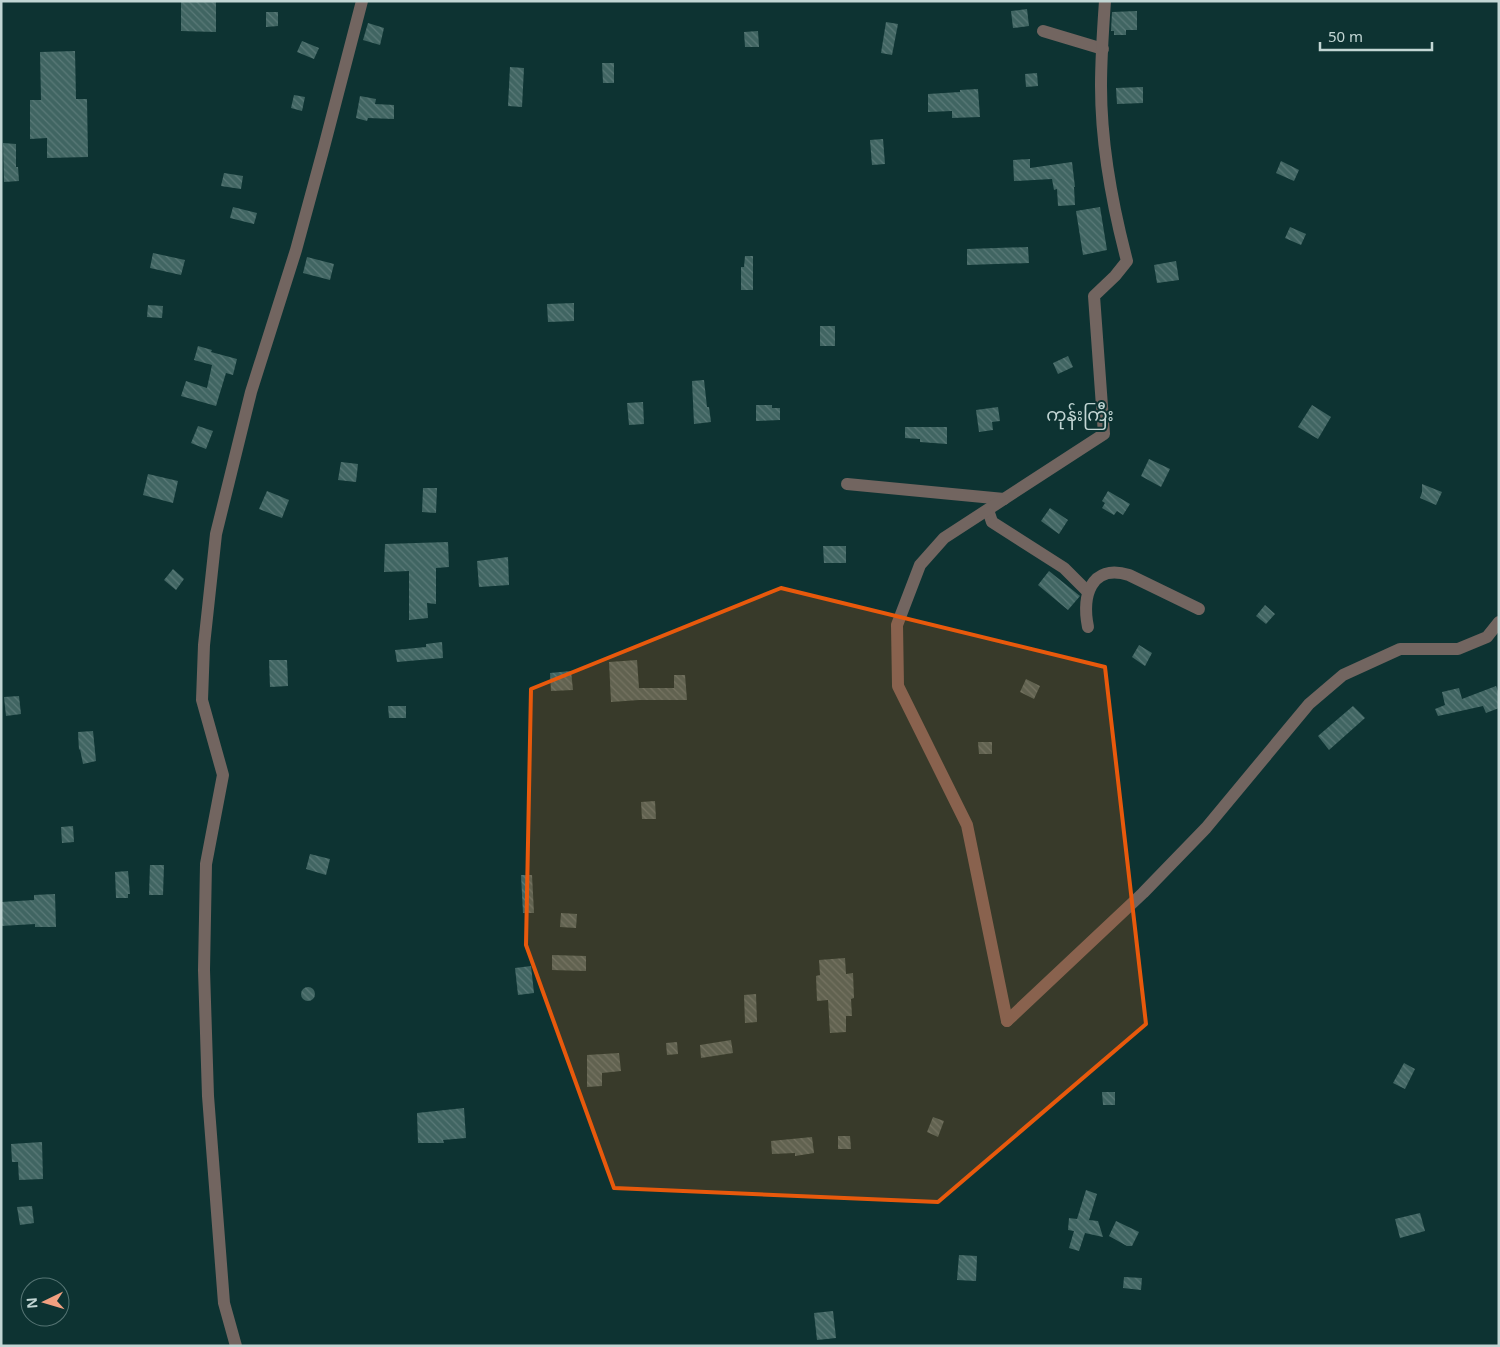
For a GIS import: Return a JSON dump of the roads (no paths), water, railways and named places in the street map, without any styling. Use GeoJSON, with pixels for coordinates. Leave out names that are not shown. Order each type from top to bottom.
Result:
{"type":"FeatureCollection","features":[{"type":"Feature","properties":{"kind":"street"},"geometry":{"type":"LineString","coordinates":[[236,1346],[224,1302],[208,1096],[204,970],[206,864],[223,775],[202,700],[204,645],[216,534],[251,392],[296,250],[362,1]]}},
{"type":"Feature","properties":{"kind":"street"},"geometry":{"type":"LineString","coordinates":[[1105,1],[1101,87],[1106,155],[1118,226],[1127,261],[1115,276],[1094,296],[1104,434],[944,538],[920,565],[896,625],[898,686],[967,825],[1007,1021],[1143,893],[1206,828],[1309,704],[1343,674],[1400,649],[1458,649],[1487,637],[1499,622]]}},
{"type":"Feature","properties":{"kind":"street"},"geometry":{"type":"LineString","coordinates":[[1043,31],[1102,49]]}},
{"type":"Feature","properties":{"kind":"street"},"geometry":{"type":"LineString","coordinates":[[847,484],[1004,499]]}},
{"type":"Feature","properties":{"kind":"street"},"geometry":{"type":"LineString","coordinates":[[988,510],[992,522],[1064,568],[1088,592]]}},
{"type":"Feature","properties":{"kind":"street"},"geometry":{"type":"LineString","coordinates":[[1088,627],[1085,612],[1088,592],[1094,582],[1105,574],[1118,572],[1129,575],[1199,609]]}},
{"type":"Feature","properties":{"kind":"district","name":"ကုန်းကြီး"},"geometry":{"type":"Point","coordinates":[1080,415]}}]}
